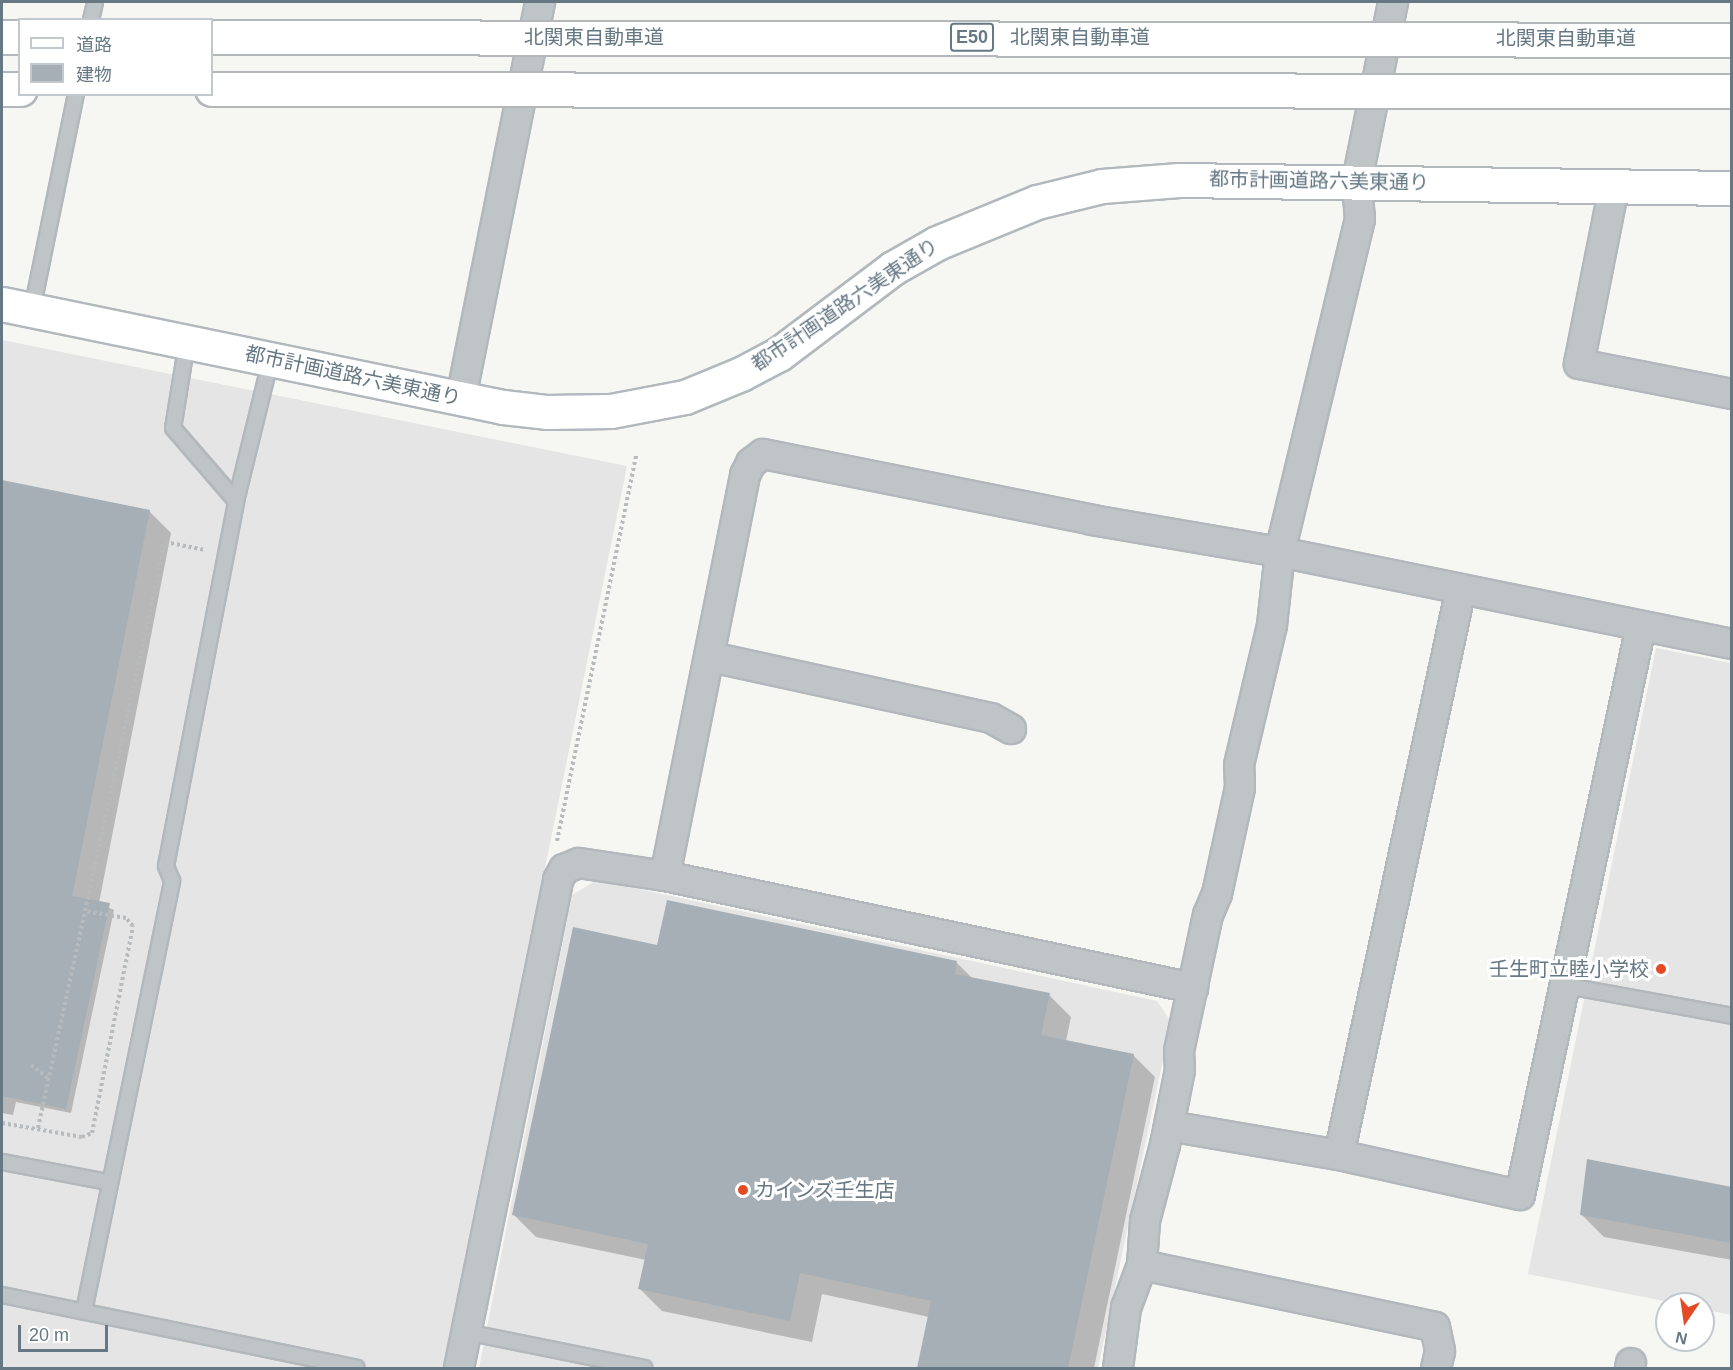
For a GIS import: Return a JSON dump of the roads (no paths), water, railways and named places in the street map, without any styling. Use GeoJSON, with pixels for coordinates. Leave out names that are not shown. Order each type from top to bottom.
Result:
{"type":"FeatureCollection","features":[{"type":"Feature","properties":{"kind":"main road"},"geometry":{"type":"LineString","coordinates":[[2,37],[18,37]]}},
{"type":"Feature","properties":{"kind":"main road","name":"北関東自動車道"},"geometry":{"type":"LineString","coordinates":[[213,37],[1731,40]]}},
{"type":"Feature","properties":{"kind":"main road"},"geometry":{"type":"LineString","coordinates":[[2,89],[18,89]]}},
{"type":"Feature","properties":{"kind":"main road"},"geometry":{"type":"LineString","coordinates":[[213,89],[1731,91]]}},
{"type":"Feature","properties":{"kind":"main road","name":"都市計画道路六美東通り"},"geometry":{"type":"LineString","coordinates":[[17,307],[461,398],[546,412],[579,413],[685,397],[779,354],[893,268],[937,243],[1036,202],[1102,186],[1179,180],[1731,188]]}},
{"type":"Feature","properties":{"kind":"street"},"geometry":{"type":"LineString","coordinates":[[461,398],[540,2]]}},
{"type":"Feature","properties":{"kind":"street"},"geometry":{"type":"LineString","coordinates":[[1118,1368],[1126,1308],[1142,1265],[1144,1221],[1169,1126],[1193,988],[1238,798],[1239,765],[1272,625],[1280,552],[1360,219],[1357,181],[1393,2]]}},
{"type":"Feature","properties":{"kind":"street"},"geometry":{"type":"LineString","coordinates":[[1614,187],[1579,364],[1731,394]]}},
{"type":"Feature","properties":{"kind":"street"},"geometry":{"type":"LineString","coordinates":[[665,876],[711,657],[745,475],[750,463],[763,454],[1092,520],[1280,552],[1731,644]]}},
{"type":"Feature","properties":{"kind":"street"},"geometry":{"type":"LineString","coordinates":[[1339,1155],[1461,589]]}},
{"type":"Feature","properties":{"kind":"street"},"geometry":{"type":"LineString","coordinates":[[1169,1126],[1339,1155],[1520,1195],[1562,985],[1641,626]]}},
{"type":"Feature","properties":{"kind":"street"},"geometry":{"type":"LineString","coordinates":[[711,657],[991,718],[1011,729]]}},
{"type":"Feature","properties":{"kind":"street"},"geometry":{"type":"LineString","coordinates":[[459,1368],[558,880],[564,869],[579,863],[665,876],[1193,988]]}},
{"type":"Feature","properties":{"kind":"street"},"geometry":{"type":"LineString","coordinates":[[1142,1265],[1435,1327],[1440,1351],[1436,1368]]}},
{"type":"Feature","properties":{"kind":"lane"},"geometry":{"type":"LineString","coordinates":[[91,18],[94,2]]}},
{"type":"Feature","properties":{"kind":"lane"},"geometry":{"type":"LineString","coordinates":[[17,307],[75,96]]}},
{"type":"Feature","properties":{"kind":"lane"},"geometry":{"type":"LineString","coordinates":[[188,342],[173,428],[236,501]]}},
{"type":"Feature","properties":{"kind":"lane"},"geometry":{"type":"LineString","coordinates":[[84,1311],[109,1203],[108,1182],[172,881],[166,866],[236,501],[271,359]]}},
{"type":"Feature","properties":{"kind":"lane"},"geometry":{"type":"LineString","coordinates":[[1562,985],[1731,1016]]}},
{"type":"Feature","properties":{"kind":"lane"},"geometry":{"type":"LineString","coordinates":[[2,1162],[108,1182]]}},
{"type":"Feature","properties":{"kind":"lane"},"geometry":{"type":"LineString","coordinates":[[2,1295],[357,1368]]}},
{"type":"Feature","properties":{"kind":"lane"},"geometry":{"type":"LineString","coordinates":[[466,1332],[644,1368]]}},
{"type":"Feature","properties":{"kind":"place","name":"壬生町立睦小学校"},"geometry":{"type":"Point","coordinates":[1661,969]}},
{"type":"Feature","properties":{"kind":"place","name":"カインズ壬生店"},"geometry":{"type":"Point","coordinates":[743,1190]}}]}
